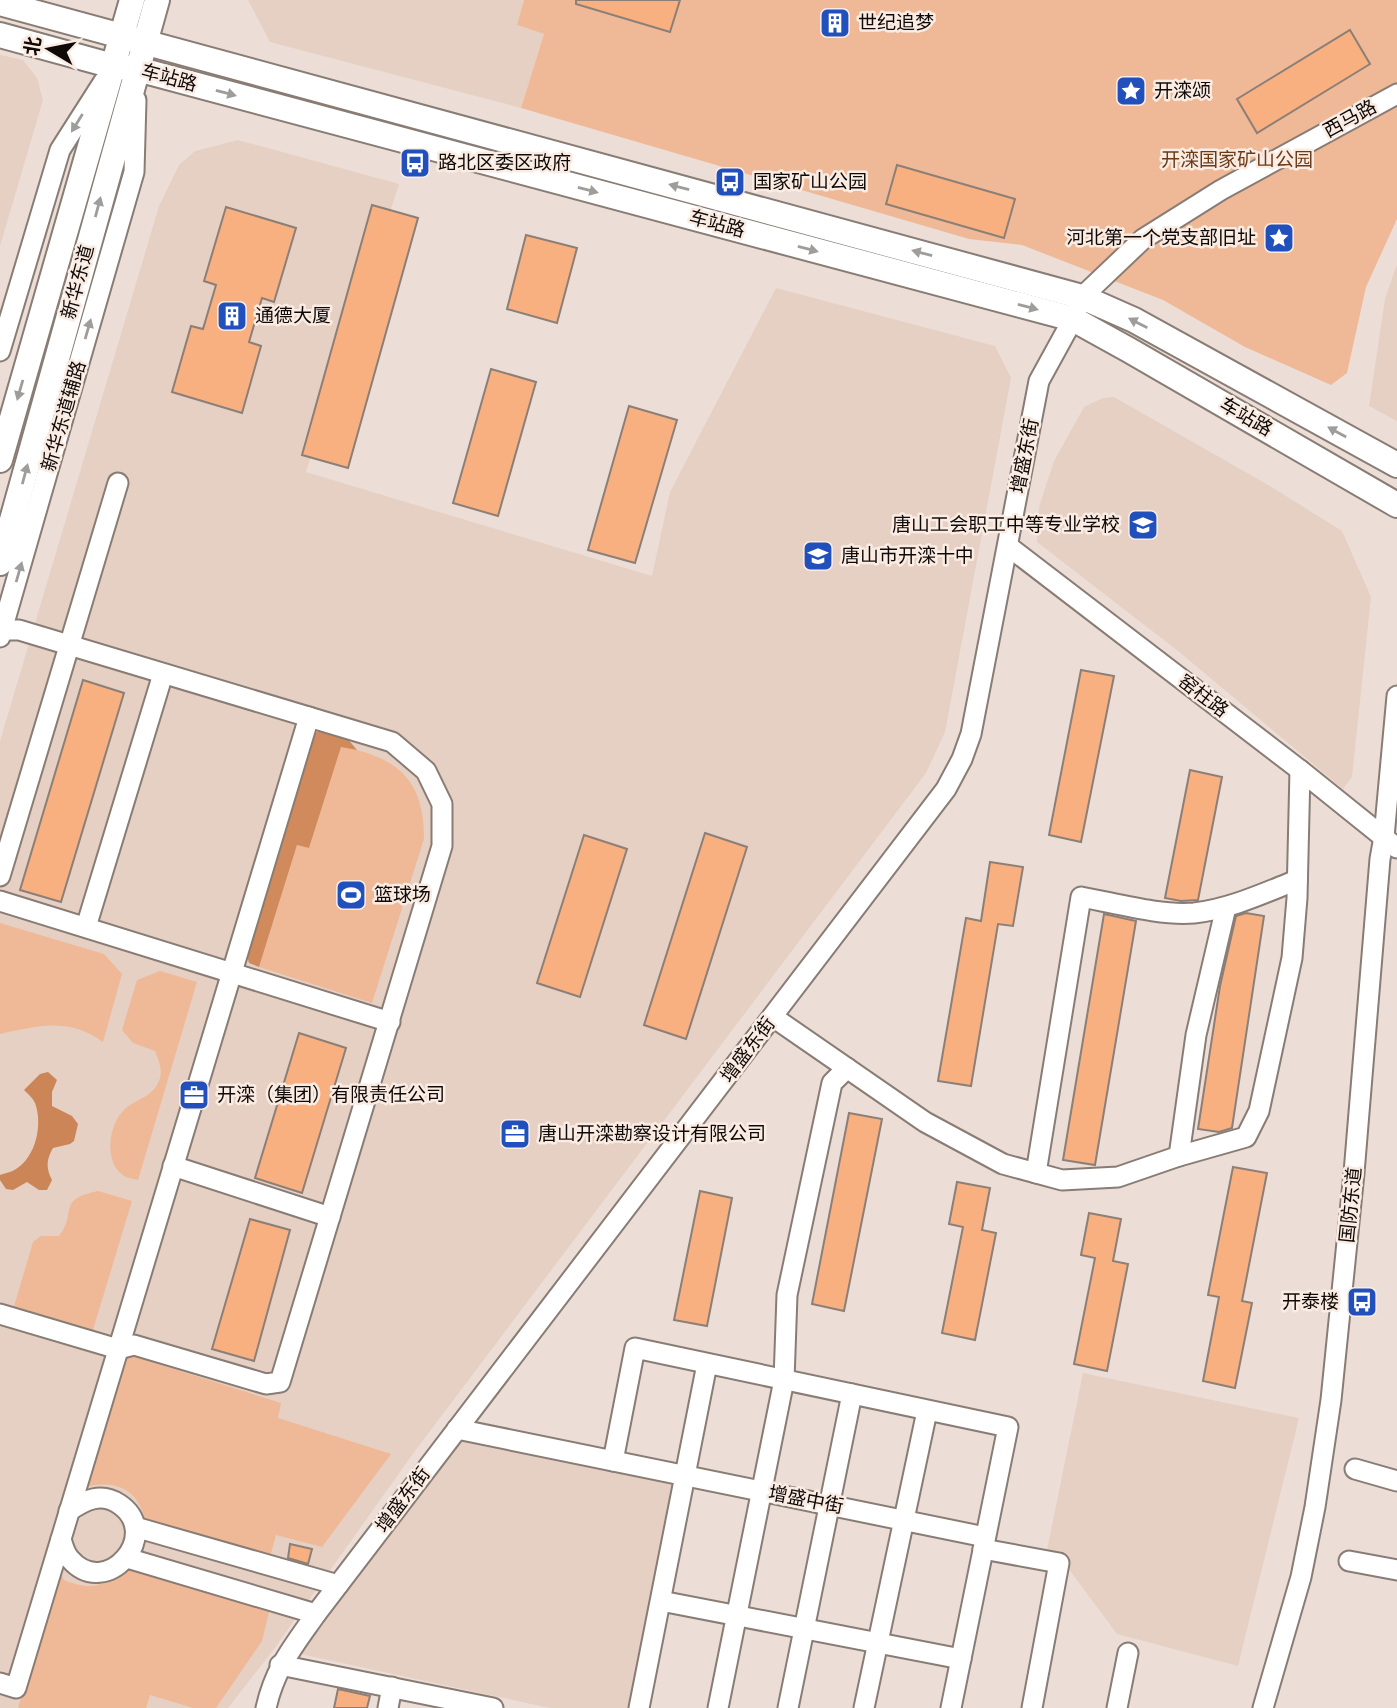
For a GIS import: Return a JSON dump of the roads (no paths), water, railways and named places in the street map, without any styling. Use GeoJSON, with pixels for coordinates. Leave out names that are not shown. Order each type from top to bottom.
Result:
{"type":"FeatureCollection","features":[{"type":"Feature","properties":{"kind":"main road","name":"新华东道"},"geometry":{"type":"LineString","coordinates":[[132,0],[134,40]]}},
{"type":"Feature","properties":{"kind":"main road","name":"新华东道"},"geometry":{"type":"LineString","coordinates":[[0,460],[134,40],[157,0]]}},
{"type":"Feature","properties":{"kind":"main road","name":"车站路"},"geometry":{"type":"LineString","coordinates":[[0,3],[1077,308],[1129,350],[1397,505]]}},
{"type":"Feature","properties":{"kind":"main road","name":"车站路"},"geometry":{"type":"LineString","coordinates":[[0,36],[1077,308],[1134,320],[1397,465]]}},
{"type":"Feature","properties":{"kind":"main road","name":"新华东道"},"geometry":{"type":"LineString","coordinates":[[0,563],[125,67]]}},
{"type":"Feature","properties":{"kind":"street"},"geometry":{"type":"LineString","coordinates":[[124,0],[134,40]]}},
{"type":"Feature","properties":{"kind":"street"},"geometry":{"type":"LineString","coordinates":[[134,40],[167,0]]}},
{"type":"Feature","properties":{"kind":"street"},"geometry":{"type":"LineString","coordinates":[[0,351],[60,150],[125,67]]}},
{"type":"Feature","properties":{"kind":"street","name":"新华东道辅路"},"geometry":{"type":"LineString","coordinates":[[1,634],[134,172],[125,67]]}},
{"type":"Feature","properties":{"kind":"street","name":"西马路"},"geometry":{"type":"LineString","coordinates":[[1077,308],[1143,239],[1221,190],[1397,94]]}},
{"type":"Feature","properties":{"kind":"street","name":"增盛东街"},"geometry":{"type":"LineString","coordinates":[[266,1708],[280,1665],[316,1614],[946,789],[962,760],[971,734],[1039,381],[1077,308]]}},
{"type":"Feature","properties":{"kind":"street"},"geometry":{"type":"LineString","coordinates":[[0,876],[118,483]]}},
{"type":"Feature","properties":{"kind":"street","name":"窑柱路"},"geometry":{"type":"LineString","coordinates":[[1008,546],[1391,843]]}},
{"type":"Feature","properties":{"kind":"street"},"geometry":{"type":"LineString","coordinates":[[0,1314],[118,1349],[134,1345],[266,1384],[280,1382],[442,846],[442,804],[426,771],[392,742],[19,630],[1,634]]}},
{"type":"Feature","properties":{"kind":"street"},"geometry":{"type":"LineString","coordinates":[[86,927],[163,674]]}},
{"type":"Feature","properties":{"kind":"street","name":"国防东道"},"geometry":{"type":"LineString","coordinates":[[1263,1708],[1301,1577],[1315,1507],[1331,1400],[1356,1159],[1380,859],[1391,843],[1397,696]]}},
{"type":"Feature","properties":{"kind":"street"},"geometry":{"type":"LineString","coordinates":[[0,1683],[16,1688],[309,718]]}},
{"type":"Feature","properties":{"kind":"street"},"geometry":{"type":"LineString","coordinates":[[774,1017],[925,1122],[1003,1164],[1062,1180],[1118,1177],[1246,1137],[1259,1111],[1292,958],[1300,770]]}},
{"type":"Feature","properties":{"kind":"street"},"geometry":{"type":"LineString","coordinates":[[1036,1173],[1081,897],[1192,913],[1226,907],[1297,880]]}},
{"type":"Feature","properties":{"kind":"street"},"geometry":{"type":"LineString","coordinates":[[0,901],[390,1022]]}},
{"type":"Feature","properties":{"kind":"street"},"geometry":{"type":"LineString","coordinates":[[1180,1156],[1196,1035],[1226,907]]}},
{"type":"Feature","properties":{"kind":"street"},"geometry":{"type":"LineString","coordinates":[[718,1708],[784,1380],[790,1281],[832,1083],[847,1068]]}},
{"type":"Feature","properties":{"kind":"street"},"geometry":{"type":"LineString","coordinates":[[173,1166],[330,1217]]}},
{"type":"Feature","properties":{"kind":"street"},"geometry":{"type":"LineString","coordinates":[[613,1461],[635,1348],[1008,1427],[951,1708]]}},
{"type":"Feature","properties":{"kind":"street"},"geometry":{"type":"LineString","coordinates":[[639,1708],[707,1364]]}},
{"type":"Feature","properties":{"kind":"street"},"geometry":{"type":"LineString","coordinates":[[788,1708],[852,1394]]}},
{"type":"Feature","properties":{"kind":"street"},"geometry":{"type":"LineString","coordinates":[[864,1708],[928,1411]]}},
{"type":"Feature","properties":{"kind":"street","name":"增盛中街"},"geometry":{"type":"LineString","coordinates":[[457,1429],[904,1520],[1059,1563],[1032,1708]]}},
{"type":"Feature","properties":{"kind":"street"},"geometry":{"type":"LineString","coordinates":[[1355,1469],[1397,1481]]}},
{"type":"Feature","properties":{"kind":"street"},"geometry":{"type":"LineString","coordinates":[[61,1539],[69,1559],[81,1568],[93,1572],[118,1567],[132,1549],[135,1527],[130,1515],[111,1499],[99,1497],[86,1500],[69,1511]]}},
{"type":"Feature","properties":{"kind":"street"},"geometry":{"type":"LineString","coordinates":[[135,1527],[338,1585]]}},
{"type":"Feature","properties":{"kind":"street"},"geometry":{"type":"LineString","coordinates":[[127,1558],[316,1614]]}},
{"type":"Feature","properties":{"kind":"street"},"geometry":{"type":"LineString","coordinates":[[1349,1561],[1397,1570]]}},
{"type":"Feature","properties":{"kind":"street"},"geometry":{"type":"LineString","coordinates":[[661,1601],[961,1659]]}},
{"type":"Feature","properties":{"kind":"street"},"geometry":{"type":"LineString","coordinates":[[1117,1708],[1128,1653]]}},
{"type":"Feature","properties":{"kind":"street"},"geometry":{"type":"LineString","coordinates":[[280,1665],[392,1687],[458,1704],[493,1708]]}},
{"type":"Feature","properties":{"kind":"street"},"geometry":{"type":"LineString","coordinates":[[388,1708],[392,1687]]}},
{"type":"Feature","properties":{"kind":"place","name":"世纪追梦"},"geometry":{"type":"Point","coordinates":[835,23]}},
{"type":"Feature","properties":{"kind":"place","name":"开滦颂"},"geometry":{"type":"Point","coordinates":[1131,91]}},
{"type":"Feature","properties":{"kind":"place","name":"路北区委区政府"},"geometry":{"type":"Point","coordinates":[415,163]}},
{"type":"Feature","properties":{"kind":"place","name":"国家矿山公园"},"geometry":{"type":"Point","coordinates":[730,182]}},
{"type":"Feature","properties":{"kind":"place","name":"河北第一个党支部旧址"},"geometry":{"type":"Point","coordinates":[1279,238]}},
{"type":"Feature","properties":{"kind":"place","name":"通德大厦"},"geometry":{"type":"Point","coordinates":[232,316]}},
{"type":"Feature","properties":{"kind":"place","name":"唐山工会职工中等专业学校"},"geometry":{"type":"Point","coordinates":[1143,525]}},
{"type":"Feature","properties":{"kind":"place","name":"唐山市开滦十中"},"geometry":{"type":"Point","coordinates":[818,556]}},
{"type":"Feature","properties":{"kind":"place","name":"篮球场"},"geometry":{"type":"Point","coordinates":[351,895]}},
{"type":"Feature","properties":{"kind":"place","name":"开滦（集团）有限责任公司"},"geometry":{"type":"Point","coordinates":[194,1095]}},
{"type":"Feature","properties":{"kind":"place","name":"唐山开滦勘察设计有限公司"},"geometry":{"type":"Point","coordinates":[515,1134]}},
{"type":"Feature","properties":{"kind":"place","name":"开泰楼"},"geometry":{"type":"Point","coordinates":[1362,1302]}},
{"type":"Feature","properties":{"kind":"park label","name":"开滦国家矿山公园"},"geometry":{"type":"Point","coordinates":[1237,160]}}]}
